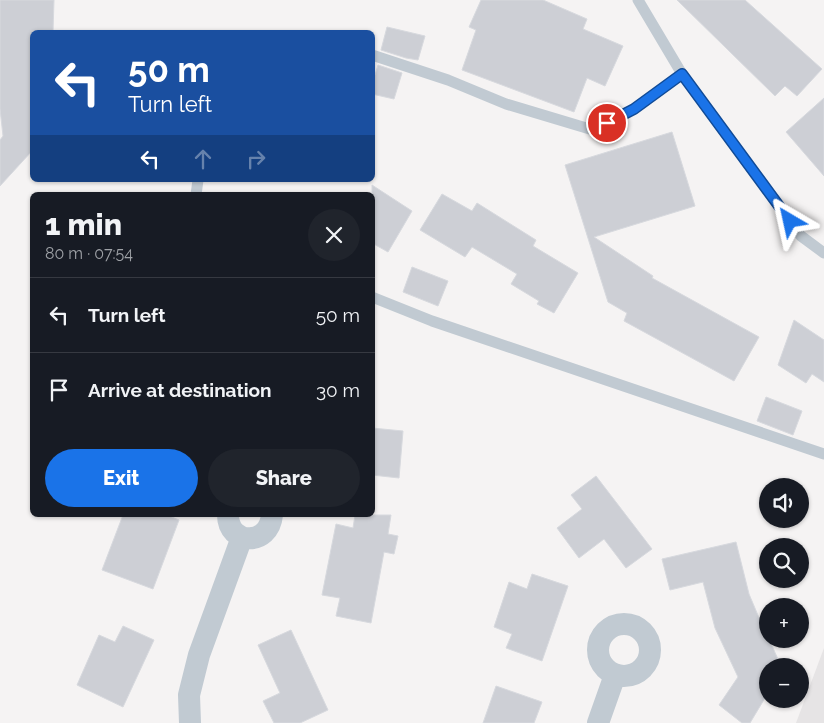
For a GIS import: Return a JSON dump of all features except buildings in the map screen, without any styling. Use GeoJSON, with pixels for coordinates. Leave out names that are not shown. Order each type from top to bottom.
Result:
{"type":"FeatureCollection","features":[{"type":"Feature","properties":{"kind":"street"},"geometry":{"type":"LineString","coordinates":[[228,517],[229,526],[235,533],[251,539],[259,537],[266,532],[271,524],[272,517]]}},
{"type":"Feature","properties":{"kind":"street"},"geometry":{"type":"LineString","coordinates":[[190,723],[188,695],[198,655],[242,537]]}},
{"type":"Feature","properties":{"kind":"street"},"geometry":{"type":"LineString","coordinates":[[598,723],[615,674]]}},
{"type":"Feature","properties":{"kind":"lane"},"geometry":{"type":"LineString","coordinates":[[638,0],[682,74],[801,236],[824,252]]}},
{"type":"Feature","properties":{"kind":"lane"},"geometry":{"type":"LineString","coordinates":[[375,56],[448,80],[506,104],[594,130],[634,109],[682,74]]}},
{"type":"Feature","properties":{"kind":"lane"},"geometry":{"type":"LineString","coordinates":[[375,298],[432,321],[824,454]]}},
{"type":"Feature","properties":{"kind":"shaded area"},"geometry":{"type":"Polygon","coordinates":[[[824,648],[824,723],[796,723],[802,708],[809,708],[809,688],[824,648]]]}},
{"type":"Feature","properties":{"kind":"route"},"geometry":{"type":"LineString","coordinates":[[607,123],[634,109],[682,74],[790,221]]}}]}
